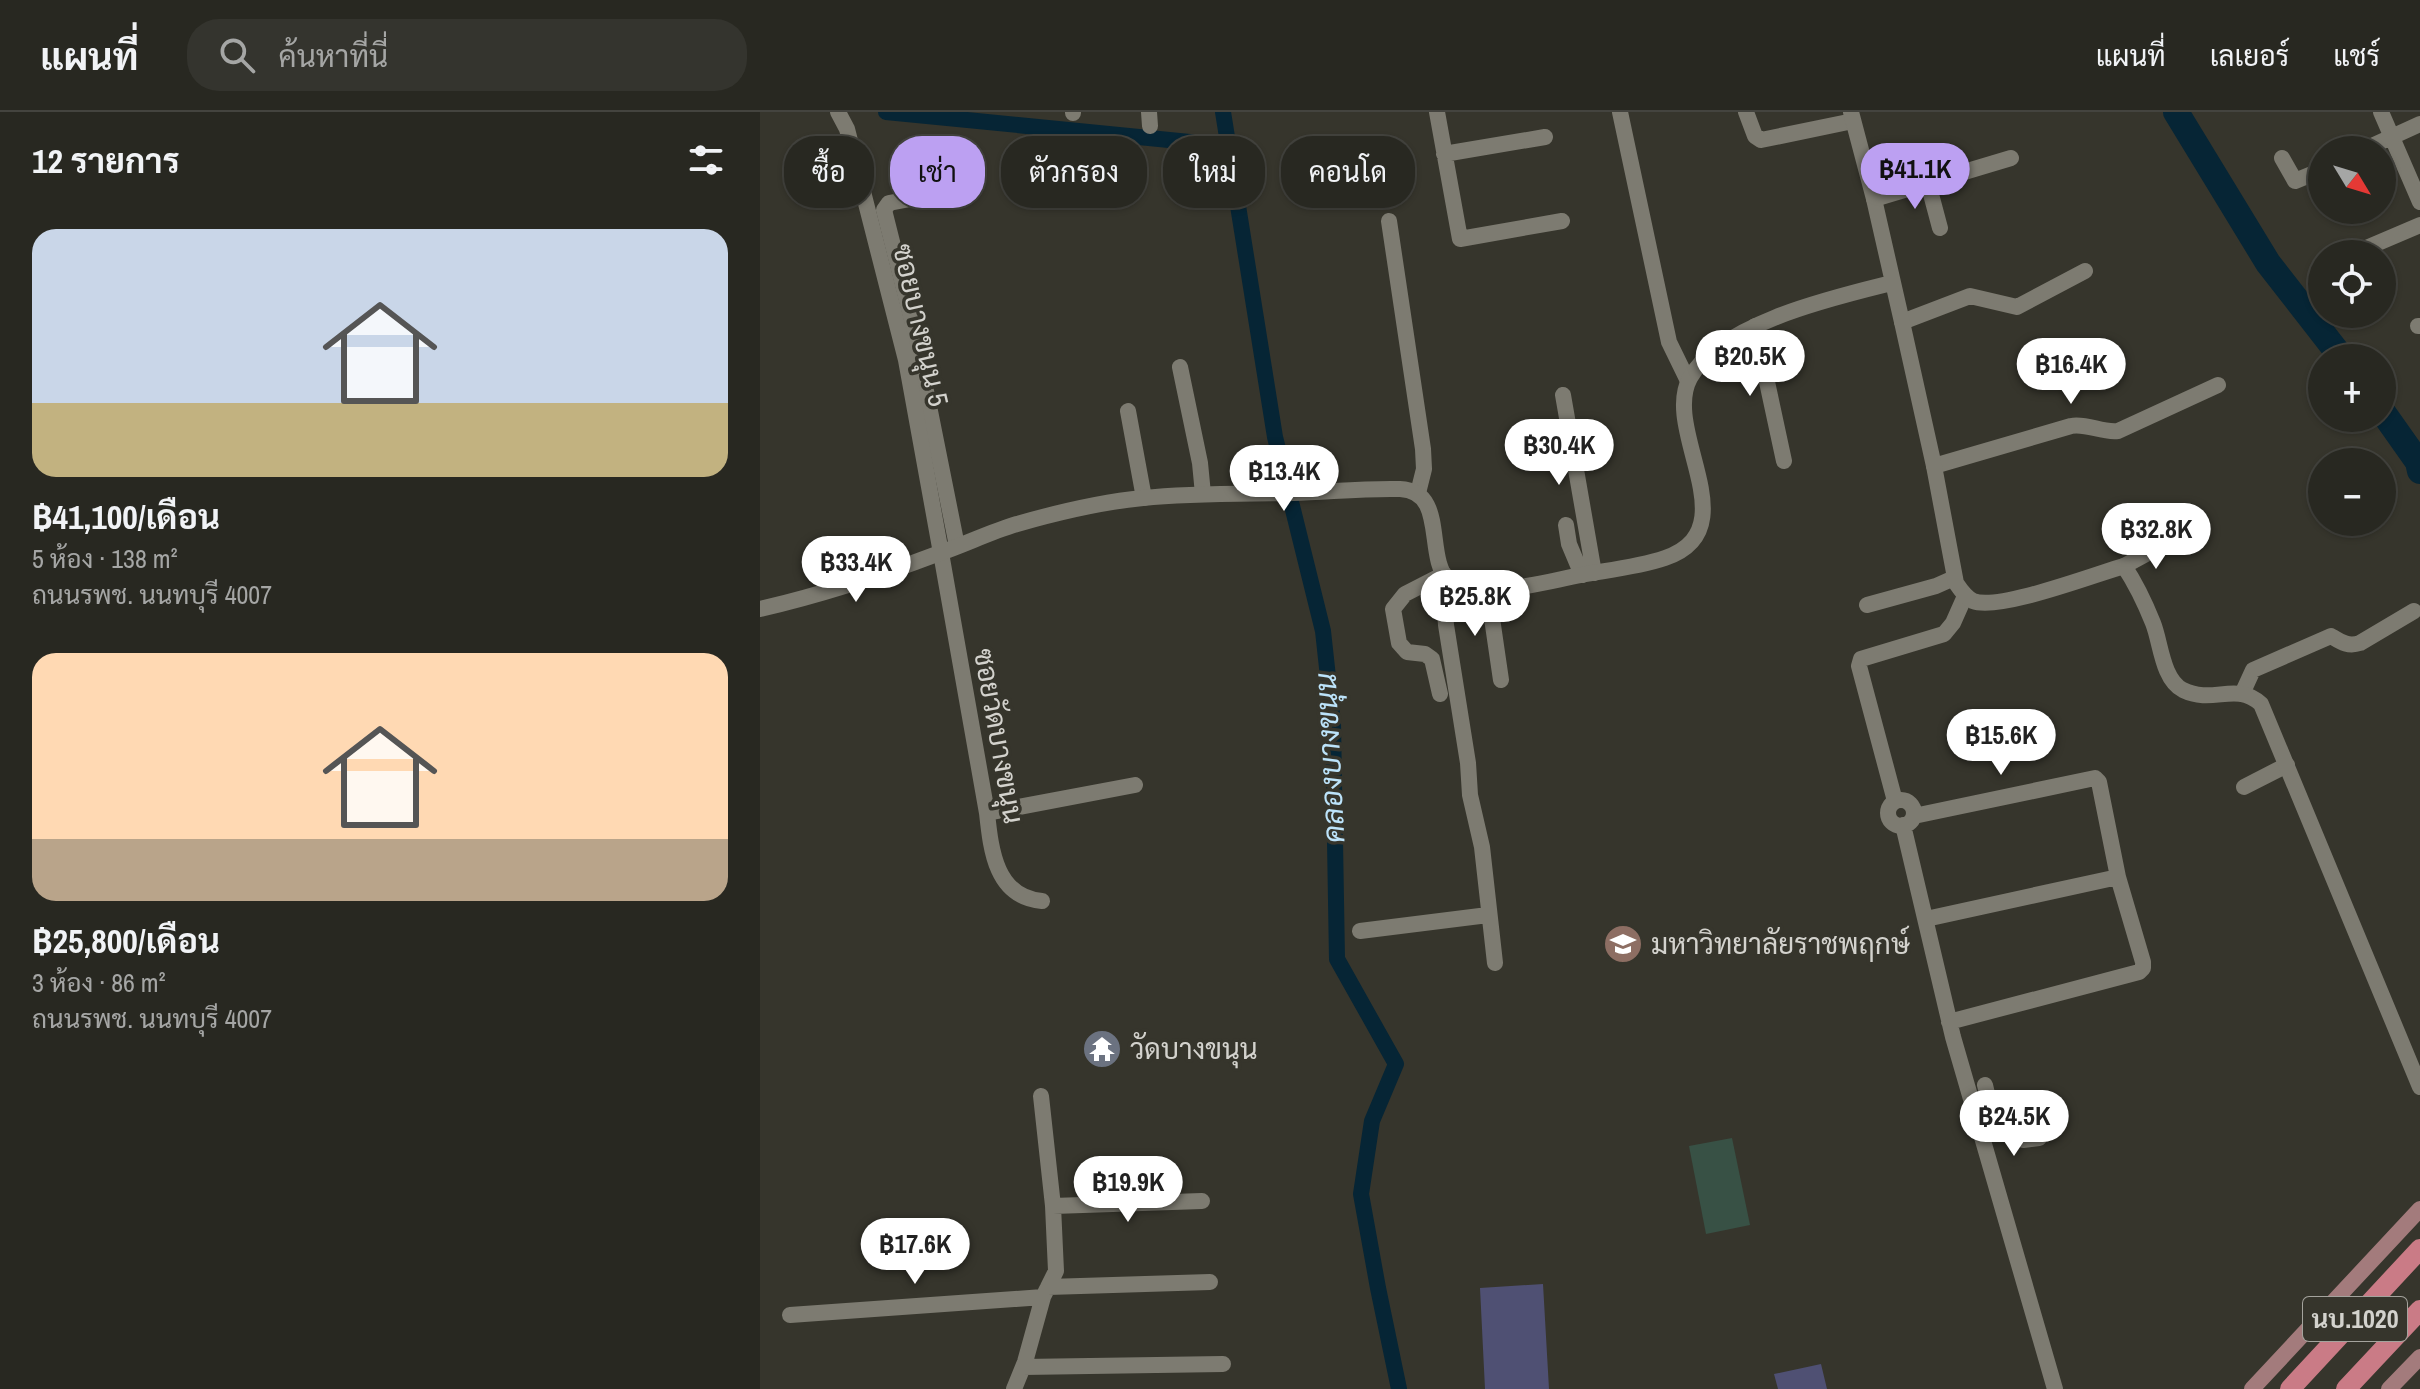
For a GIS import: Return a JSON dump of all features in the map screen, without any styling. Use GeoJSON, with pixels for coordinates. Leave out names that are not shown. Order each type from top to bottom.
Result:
{"type":"FeatureCollection","features":[{"type":"Feature","properties":{"kind":"main road","name":"นบ.1020"},"geometry":{"type":"LineString","coordinates":[[2252,1389],[2420,1209]]}},
{"type":"Feature","properties":{"kind":"main road","name":"นบ.1020"},"geometry":{"type":"LineString","coordinates":[[2290,1389],[2420,1249]]}},
{"type":"Feature","properties":{"kind":"main road","name":"นบ.1020"},"geometry":{"type":"LineString","coordinates":[[2346,1389],[2420,1310]]}},
{"type":"Feature","properties":{"kind":"main road","name":"นบ.1020"},"geometry":{"type":"LineString","coordinates":[[2389,1389],[2420,1357]]}},
{"type":"Feature","properties":{"kind":"street"},"geometry":{"type":"LineString","coordinates":[[1437,112],[1460,239],[1562,221]]}},
{"type":"Feature","properties":{"kind":"street"},"geometry":{"type":"LineString","coordinates":[[1448,579],[1463,589],[1488,591],[1588,574],[1667,557],[1691,543],[1699,530],[1703,504],[1685,411],[1688,381],[1669,342],[1620,112]]}},
{"type":"Feature","properties":{"kind":"street"},"geometry":{"type":"LineString","coordinates":[[1746,112],[1755,136],[1761,140],[1852,116],[1874,199],[1934,466],[1954,578],[1965,596],[1983,603],[2001,602],[2124,566],[2170,541]]}},
{"type":"Feature","properties":{"kind":"street"},"geometry":{"type":"LineString","coordinates":[[2381,112],[2391,136]]}},
{"type":"Feature","properties":{"kind":"street","name":"ซอยบางขนุน 5"},"geometry":{"type":"LineString","coordinates":[[842,117],[906,360],[941,553]]}},
{"type":"Feature","properties":{"kind":"street"},"geometry":{"type":"LineString","coordinates":[[2393,136],[2420,124]]}},
{"type":"Feature","properties":{"kind":"street"},"geometry":{"type":"LineString","coordinates":[[1444,154],[1545,137]]}},
{"type":"Feature","properties":{"kind":"street"},"geometry":{"type":"LineString","coordinates":[[2396,148],[2420,202]]}},
{"type":"Feature","properties":{"kind":"street"},"geometry":{"type":"LineString","coordinates":[[1874,199],[2011,158]]}},
{"type":"Feature","properties":{"kind":"street"},"geometry":{"type":"LineString","coordinates":[[2282,158],[2295,181],[2308,176]]}},
{"type":"Feature","properties":{"kind":"street"},"geometry":{"type":"LineString","coordinates":[[1928,183],[1940,228]]}},
{"type":"Feature","properties":{"kind":"street"},"geometry":{"type":"LineString","coordinates":[[890,203],[884,210],[912,321],[957,546]]}},
{"type":"Feature","properties":{"kind":"street"},"geometry":{"type":"LineString","coordinates":[[1389,221],[1423,449],[1424,469],[1418,493]]}},
{"type":"Feature","properties":{"kind":"street"},"geometry":{"type":"LineString","coordinates":[[2385,240],[2420,225]]}},
{"type":"Feature","properties":{"kind":"street"},"geometry":{"type":"LineString","coordinates":[[1902,322],[1970,296],[2017,307],[2085,271]]}},
{"type":"Feature","properties":{"kind":"street"},"geometry":{"type":"LineString","coordinates":[[1688,381],[1714,353],[1755,326],[1811,304],[1892,283]]}},
{"type":"Feature","properties":{"kind":"street"},"geometry":{"type":"LineString","coordinates":[[1755,326],[1784,461]]}},
{"type":"Feature","properties":{"kind":"street"},"geometry":{"type":"LineString","coordinates":[[1180,367],[1200,463],[1203,494]]}},
{"type":"Feature","properties":{"kind":"street"},"geometry":{"type":"LineString","coordinates":[[1934,466],[2071,426],[2118,431],[2218,385]]}},
{"type":"Feature","properties":{"kind":"street"},"geometry":{"type":"LineString","coordinates":[[1563,395],[1588,574]]}},
{"type":"Feature","properties":{"kind":"street"},"geometry":{"type":"LineString","coordinates":[[1128,411],[1144,498]]}},
{"type":"Feature","properties":{"kind":"street"},"geometry":{"type":"LineString","coordinates":[[760,609],[818,595],[1013,525],[1144,498],[1384,489],[1408,489],[1418,493],[1428,508],[1448,579],[1446,625],[1468,763],[1470,795],[1482,847],[1495,963]]}},
{"type":"Feature","properties":{"kind":"street"},"geometry":{"type":"LineString","coordinates":[[1566,525],[1569,544],[1588,574]]}},
{"type":"Feature","properties":{"kind":"street","name":"ซอยวัดบางขนุน"},"geometry":{"type":"LineString","coordinates":[[941,553],[991,851],[1004,882],[1022,897],[1042,901]]}},
{"type":"Feature","properties":{"kind":"street"},"geometry":{"type":"LineString","coordinates":[[2124,566],[2137,586],[2153,624],[2168,675],[2180,689],[2206,697],[2242,694],[2252,696],[2261,704],[2420,1087]]}},
{"type":"Feature","properties":{"kind":"street"},"geometry":{"type":"LineString","coordinates":[[1867,605],[1954,578]]}},
{"type":"Feature","properties":{"kind":"street"},"geometry":{"type":"LineString","coordinates":[[1440,694],[1432,659],[1425,654],[1407,652],[1399,643],[1393,609],[1405,594],[1448,579]]}},
{"type":"Feature","properties":{"kind":"street"},"geometry":{"type":"LineString","coordinates":[[1488,591],[1501,680]]}},
{"type":"Feature","properties":{"kind":"street"},"geometry":{"type":"LineString","coordinates":[[1949,1022],[2139,972],[2143,968],[2118,877],[2099,782],[2095,778],[1894,824],[1888,815],[1895,801],[1859,666],[1861,659],[1944,634],[1953,623],[1965,596]]}},
{"type":"Feature","properties":{"kind":"street"},"geometry":{"type":"LineString","coordinates":[[2242,694],[2253,670],[2331,636],[2344,644],[2360,643],[2414,611]]}},
{"type":"Feature","properties":{"kind":"street"},"geometry":{"type":"LineString","coordinates":[[2244,787],[2287,765]]}},
{"type":"Feature","properties":{"kind":"street"},"geometry":{"type":"LineString","coordinates":[[987,813],[1135,785]]}},
{"type":"Feature","properties":{"kind":"street"},"geometry":{"type":"LineString","coordinates":[[1908,821],[1949,1022],[1988,1131],[2055,1389]]}},
{"type":"Feature","properties":{"kind":"street"},"geometry":{"type":"LineString","coordinates":[[1926,919],[2118,877]]}},
{"type":"Feature","properties":{"kind":"street"},"geometry":{"type":"LineString","coordinates":[[1360,931],[1488,915]]}},
{"type":"Feature","properties":{"kind":"street"},"geometry":{"type":"LineString","coordinates":[[1985,1085],[1988,1131]]}},
{"type":"Feature","properties":{"kind":"street"},"geometry":{"type":"LineString","coordinates":[[1014,1389],[1056,1271],[1053,1206],[1041,1096]]}},
{"type":"Feature","properties":{"kind":"street"},"geometry":{"type":"LineString","coordinates":[[1988,1131],[2023,1140],[2039,1138]]}},
{"type":"Feature","properties":{"kind":"street"},"geometry":{"type":"LineString","coordinates":[[1053,1206],[1202,1201]]}},
{"type":"Feature","properties":{"kind":"street"},"geometry":{"type":"LineString","coordinates":[[790,1315],[1046,1292],[1210,1282]]}},
{"type":"Feature","properties":{"kind":"street"},"geometry":{"type":"LineString","coordinates":[[1023,1367],[1223,1364]]}},
{"type":"Feature","properties":{"kind":"green space"},"geometry":{"type":"Polygon","coordinates":[[[1732,1138],[1750,1225],[1706,1234],[1689,1146],[1732,1138]]]}},
{"type":"Feature","properties":{"kind":"building"},"geometry":{"type":"Polygon","coordinates":[[[1543,1284],[1549,1389],[1485,1389],[1480,1288],[1543,1284]]]}},
{"type":"Feature","properties":{"kind":"building"},"geometry":{"type":"Polygon","coordinates":[[[1821,1364],[1827,1389],[1778,1389],[1774,1374],[1821,1364]]]}},
{"type":"Feature","properties":{"kind":"waterway"},"geometry":{"type":"LineString","coordinates":[[886,112],[1163,139]]}},
{"type":"Feature","properties":{"kind":"waterway","name":"คลองบางขนุน"},"geometry":{"type":"LineString","coordinates":[[1223,112],[1275,437],[1323,631],[1333,723],[1337,959],[1396,1064],[1372,1121],[1361,1194],[1399,1389]]}},
{"type":"Feature","properties":{"kind":"waterway"},"geometry":{"type":"LineString","coordinates":[[2176,112],[2268,263],[2331,344]]}},
{"type":"Feature","properties":{"kind":"waterway"},"geometry":{"type":"LineString","coordinates":[[2396,431],[2418,462],[2420,471]]}},
{"type":"Feature","properties":{"kind":"place","name":"มหาวิทยาลัยราชพฤกษ์"},"geometry":{"type":"Point","coordinates":[1623,944]}},
{"type":"Feature","properties":{"kind":"place","name":"วัดบางขนุน"},"geometry":{"type":"Point","coordinates":[1102,1049]}}]}
